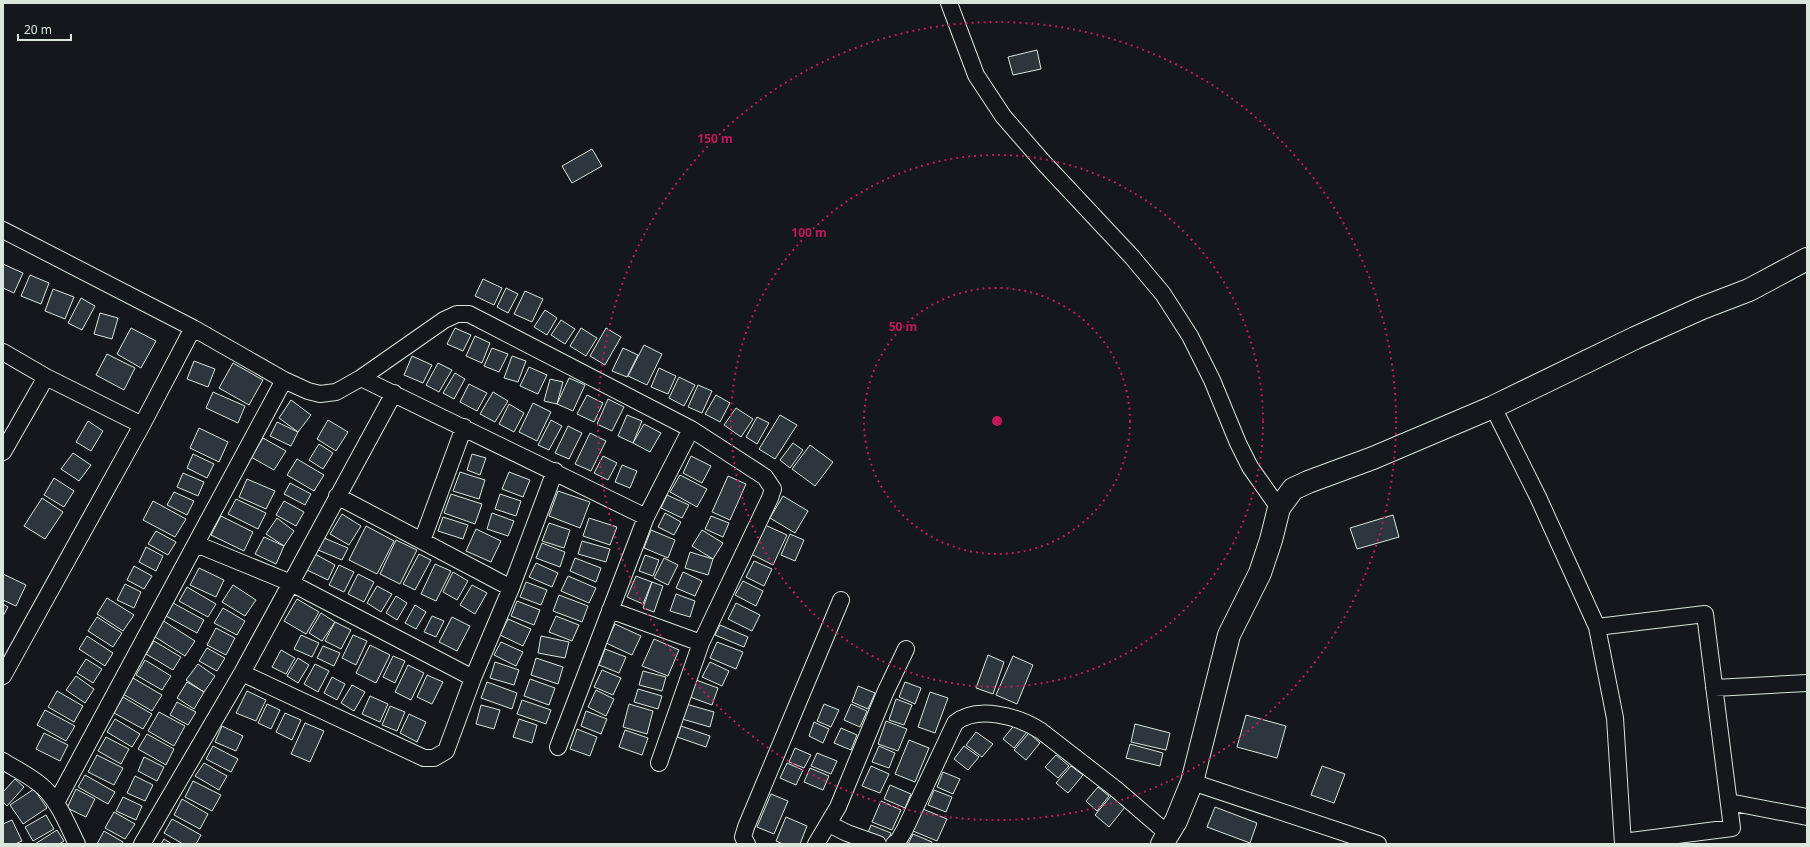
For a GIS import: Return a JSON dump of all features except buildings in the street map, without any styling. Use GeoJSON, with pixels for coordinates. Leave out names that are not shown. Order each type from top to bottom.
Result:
{"type":"FeatureCollection","features":[{"type":"Feature","properties":{"kind":"street"},"geometry":{"type":"LineString","coordinates":[[949,3],[976,75],[1003,116],[1043,162],[1132,257],[1163,294],[1190,336],[1212,380],[1247,461],[1279,508]]}},
{"type":"Feature","properties":{"kind":"street"},"geometry":{"type":"LineString","coordinates":[[3,230],[193,328],[284,380],[308,391],[320,394],[336,392],[361,378],[444,320],[457,314],[469,314],[691,429],[765,477],[773,489],[770,498],[701,643],[659,763]]}},
{"type":"Feature","properties":{"kind":"street"},"geometry":{"type":"LineString","coordinates":[[894,844],[898,841],[906,829],[955,723],[969,714],[978,713],[1015,719],[1029,723],[1041,731],[1117,790],[1165,839],[1183,805],[1192,782],[1229,635],[1260,574],[1279,508],[1293,489],[1373,458],[1493,407],[1635,338],[1702,308],[1749,290],[1807,259]]}},
{"type":"Feature","properties":{"kind":"street"},"geometry":{"type":"LineString","coordinates":[[3,676],[142,425],[193,328]]}},
{"type":"Feature","properties":{"kind":"street"},"geometry":{"type":"LineString","coordinates":[[3,352],[46,377],[142,425]]}},
{"type":"Feature","properties":{"kind":"street"},"geometry":{"type":"LineString","coordinates":[[3,452],[46,377]]}},
{"type":"Feature","properties":{"kind":"street"},"geometry":{"type":"LineString","coordinates":[[361,378],[555,471],[646,517]]}},
{"type":"Feature","properties":{"kind":"street"},"geometry":{"type":"LineString","coordinates":[[56,803],[284,380]]}},
{"type":"Feature","properties":{"kind":"street"},"geometry":{"type":"LineString","coordinates":[[142,844],[242,673],[337,496],[394,394]]}},
{"type":"Feature","properties":{"kind":"street"},"geometry":{"type":"LineString","coordinates":[[1493,407],[1538,496],[1597,627],[1615,718],[1623,843],[1732,828],[1705,614],[1597,627]]}},
{"type":"Feature","properties":{"kind":"street"},"geometry":{"type":"LineString","coordinates":[[422,540],[464,427]]}},
{"type":"Feature","properties":{"kind":"street"},"geometry":{"type":"LineString","coordinates":[[558,747],[646,517],[691,429]]}},
{"type":"Feature","properties":{"kind":"street"},"geometry":{"type":"LineString","coordinates":[[242,673],[424,758],[434,758],[446,751],[473,678],[511,588],[555,471]]}},
{"type":"Feature","properties":{"kind":"street"},"geometry":{"type":"LineString","coordinates":[[337,496],[511,588]]}},
{"type":"Feature","properties":{"kind":"street"},"geometry":{"type":"LineString","coordinates":[[196,544],[291,583],[473,678]]}},
{"type":"Feature","properties":{"kind":"street"},"geometry":{"type":"LineString","coordinates":[[747,844],[743,837],[746,827],[841,600]]}},
{"type":"Feature","properties":{"kind":"street"},"geometry":{"type":"LineString","coordinates":[[610,610],[701,643]]}},
{"type":"Feature","properties":{"kind":"street"},"geometry":{"type":"LineString","coordinates":[[816,844],[838,807],[885,693],[906,649]]}},
{"type":"Feature","properties":{"kind":"street"},"geometry":{"type":"LineString","coordinates":[[1714,688],[1807,683]]}},
{"type":"Feature","properties":{"kind":"street"},"geometry":{"type":"LineString","coordinates":[[3,761],[40,784],[56,803],[77,844]]}},
{"type":"Feature","properties":{"kind":"street"},"geometry":{"type":"LineString","coordinates":[[1192,782],[1355,841],[1378,844]]}},
{"type":"Feature","properties":{"kind":"street"},"geometry":{"type":"LineString","coordinates":[[1729,802],[1807,817]]}},
{"type":"Feature","properties":{"kind":"street"},"geometry":{"type":"LineString","coordinates":[[829,824],[847,833],[878,844]]}}]}
